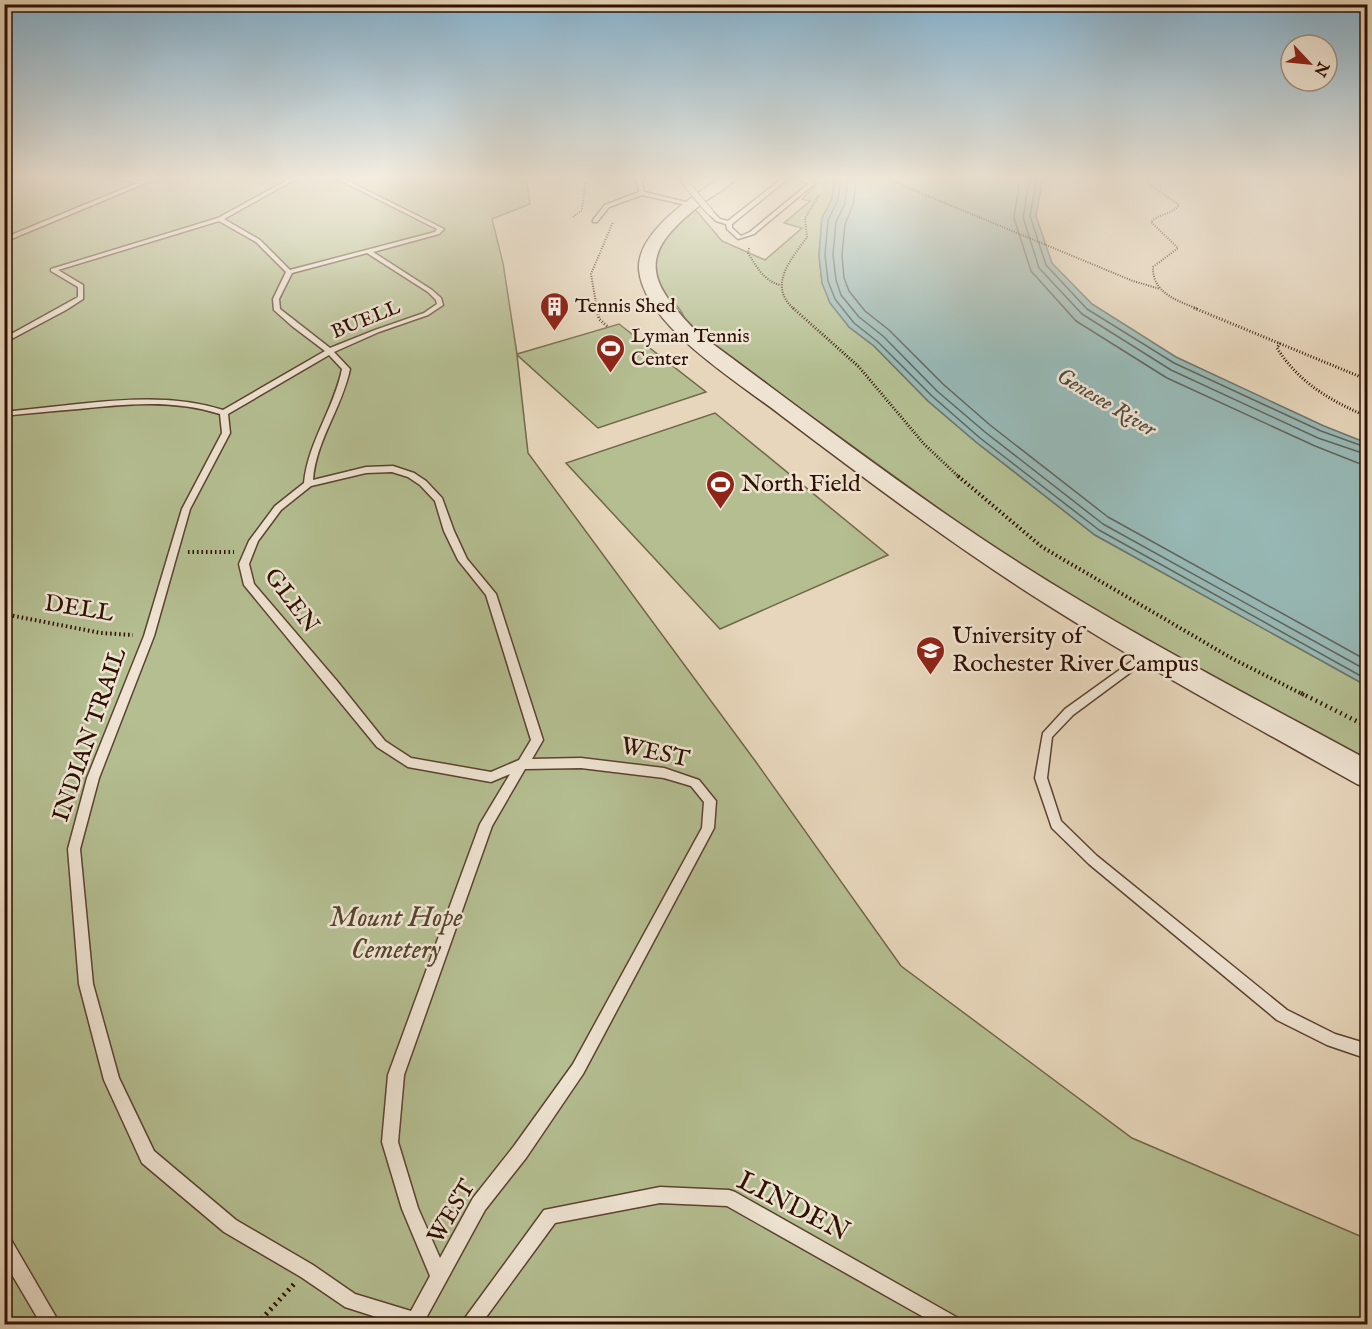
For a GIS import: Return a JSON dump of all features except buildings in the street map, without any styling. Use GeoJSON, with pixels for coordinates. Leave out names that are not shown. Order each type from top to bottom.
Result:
{"type":"FeatureCollection","features":[{"type":"Feature","properties":{"kind":"street"},"geometry":{"type":"LineString","coordinates":[[657,239],[650,251],[649,281],[657,300],[669,318],[690,337],[958,535],[1022,577],[1368,776]]}},
{"type":"Feature","properties":{"kind":"lane"},"geometry":{"type":"LineString","coordinates":[[4,341],[81,298],[81,286],[53,270],[154,239]]}},
{"type":"Feature","properties":{"kind":"lane"},"geometry":{"type":"LineString","coordinates":[[255,239],[289,272]]}},
{"type":"Feature","properties":{"kind":"lane"},"geometry":{"type":"LineString","coordinates":[[289,272],[415,239]]}},
{"type":"Feature","properties":{"kind":"lane","name":"BUELL"},"geometry":{"type":"LineString","coordinates":[[224,413],[330,351],[426,314],[440,305],[439,299],[430,291],[368,252]]}},
{"type":"Feature","properties":{"kind":"lane"},"geometry":{"type":"LineString","coordinates":[[289,272],[276,299],[277,310],[289,323],[330,351],[346,369],[339,400],[320,431],[309,466],[308,483],[366,470],[393,469],[411,475],[423,483],[439,500],[449,531],[463,560],[490,594],[537,740],[486,824],[396,1075],[390,1142],[410,1209],[440,1278]]}},
{"type":"Feature","properties":{"kind":"lane"},"geometry":{"type":"LineString","coordinates":[[4,414],[135,400],[171,400],[201,405],[224,413]]}},
{"type":"Feature","properties":{"kind":"lane","name":"INDIAN TRAIL"},"geometry":{"type":"LineString","coordinates":[[224,413],[226,433],[186,509],[149,636],[93,778],[74,849],[86,984],[112,1080],[148,1157],[230,1226],[307,1271],[351,1301],[416,1323]]}},
{"type":"Feature","properties":{"kind":"lane","name":"GLEN"},"geometry":{"type":"LineString","coordinates":[[308,483],[278,508],[249,552],[244,564],[249,585],[381,744],[408,762],[491,777],[523,764]]}},
{"type":"Feature","properties":{"kind":"lane"},"geometry":{"type":"LineString","coordinates":[[1150,652],[1069,711],[1047,736],[1041,778],[1056,824],[1092,860],[1282,1015],[1332,1040],[1368,1052]]}},
{"type":"Feature","properties":{"kind":"lane","name":"WEST"},"geometry":{"type":"LineString","coordinates":[[416,1323],[479,1204],[520,1152],[578,1069],[708,828],[710,801],[695,783],[664,773],[581,763],[523,764]]}},
{"type":"Feature","properties":{"kind":"lane","name":"LINDEN"},"geometry":{"type":"LineString","coordinates":[[471,1324],[550,1216],[660,1195],[729,1198],[952,1324]]}},
{"type":"Feature","properties":{"kind":"lane"},"geometry":{"type":"LineString","coordinates":[[4,1244],[51,1324]]}},
{"type":"Feature","properties":{"kind":"path"},"geometry":{"type":"LineString","coordinates":[[606,239],[591,274],[599,319],[608,327]]}},
{"type":"Feature","properties":{"kind":"path"},"geometry":{"type":"LineString","coordinates":[[805,239],[785,265],[780,285],[782,295],[790,305],[859,367],[898,416],[976,494],[1042,547],[1233,659],[1368,727]]}},
{"type":"Feature","properties":{"kind":"path"},"geometry":{"type":"LineString","coordinates":[[1032,239],[1133,282],[1161,289]]}},
{"type":"Feature","properties":{"kind":"path"},"geometry":{"type":"LineString","coordinates":[[1169,239],[1178,248],[1153,267],[1153,275],[1161,289],[1174,299],[1368,380]]}},
{"type":"Feature","properties":{"kind":"path"},"geometry":{"type":"LineString","coordinates":[[752,245],[747,251],[752,260],[770,282],[780,285]]}},
{"type":"Feature","properties":{"kind":"path"},"geometry":{"type":"LineString","coordinates":[[1280,343],[1277,348],[1286,363],[1319,393],[1368,417]]}},
{"type":"Feature","properties":{"kind":"path"},"geometry":{"type":"LineString","coordinates":[[172,552],[249,552]]}},
{"type":"Feature","properties":{"kind":"path","name":"DELL"},"geometry":{"type":"LineString","coordinates":[[4,614],[101,633],[149,636]]}},
{"type":"Feature","properties":{"kind":"path"},"geometry":{"type":"LineString","coordinates":[[257,1324],[307,1271]]}},
{"type":"Feature","properties":{"kind":"green space","name":"Mount Hope Cemetery"},"geometry":{"type":"Polygon","coordinates":[[[5,239],[497,239],[517,354],[619,324],[706,392],[598,428],[517,355],[528,453],[756,762],[901,966],[1132,1138],[1367,1239],[1367,1324],[5,1324],[5,239]]]}},
{"type":"Feature","properties":{"kind":"green space"},"geometry":{"type":"Polygon","coordinates":[[[665,239],[720,239],[765,260],[789,239],[820,239],[819,255],[822,283],[849,327],[874,346],[928,401],[976,442],[1095,535],[1367,686],[1367,762],[1079,601],[1007,558],[688,327],[681,311],[664,296],[657,281],[655,268],[665,239]]]}},
{"type":"Feature","properties":{"kind":"green space","name":"North Field"},"geometry":{"type":"Polygon","coordinates":[[[715,413],[888,555],[720,629],[566,463],[715,413]]]}},
{"type":"Feature","properties":{"kind":"water","name":"Genesee River"},"geometry":{"type":"Polygon","coordinates":[[[820,239],[1044,239],[1052,263],[1092,304],[1176,357],[1324,426],[1367,443],[1367,686],[1095,535],[976,442],[928,401],[874,346],[849,327],[830,303],[822,283],[819,255],[820,239]]]}},
{"type":"Feature","properties":{"kind":"place","name":"Tennis Shed"},"geometry":{"type":"Point","coordinates":[554,332]}},
{"type":"Feature","properties":{"kind":"place","name":"Lyman Tennis Center"},"geometry":{"type":"Point","coordinates":[610,374]}},
{"type":"Feature","properties":{"kind":"place","name":"North Field"},"geometry":{"type":"Point","coordinates":[720,510]}},
{"type":"Feature","properties":{"kind":"place","name":"University of Rochester River Campus"},"geometry":{"type":"Point","coordinates":[931,676]}}]}
